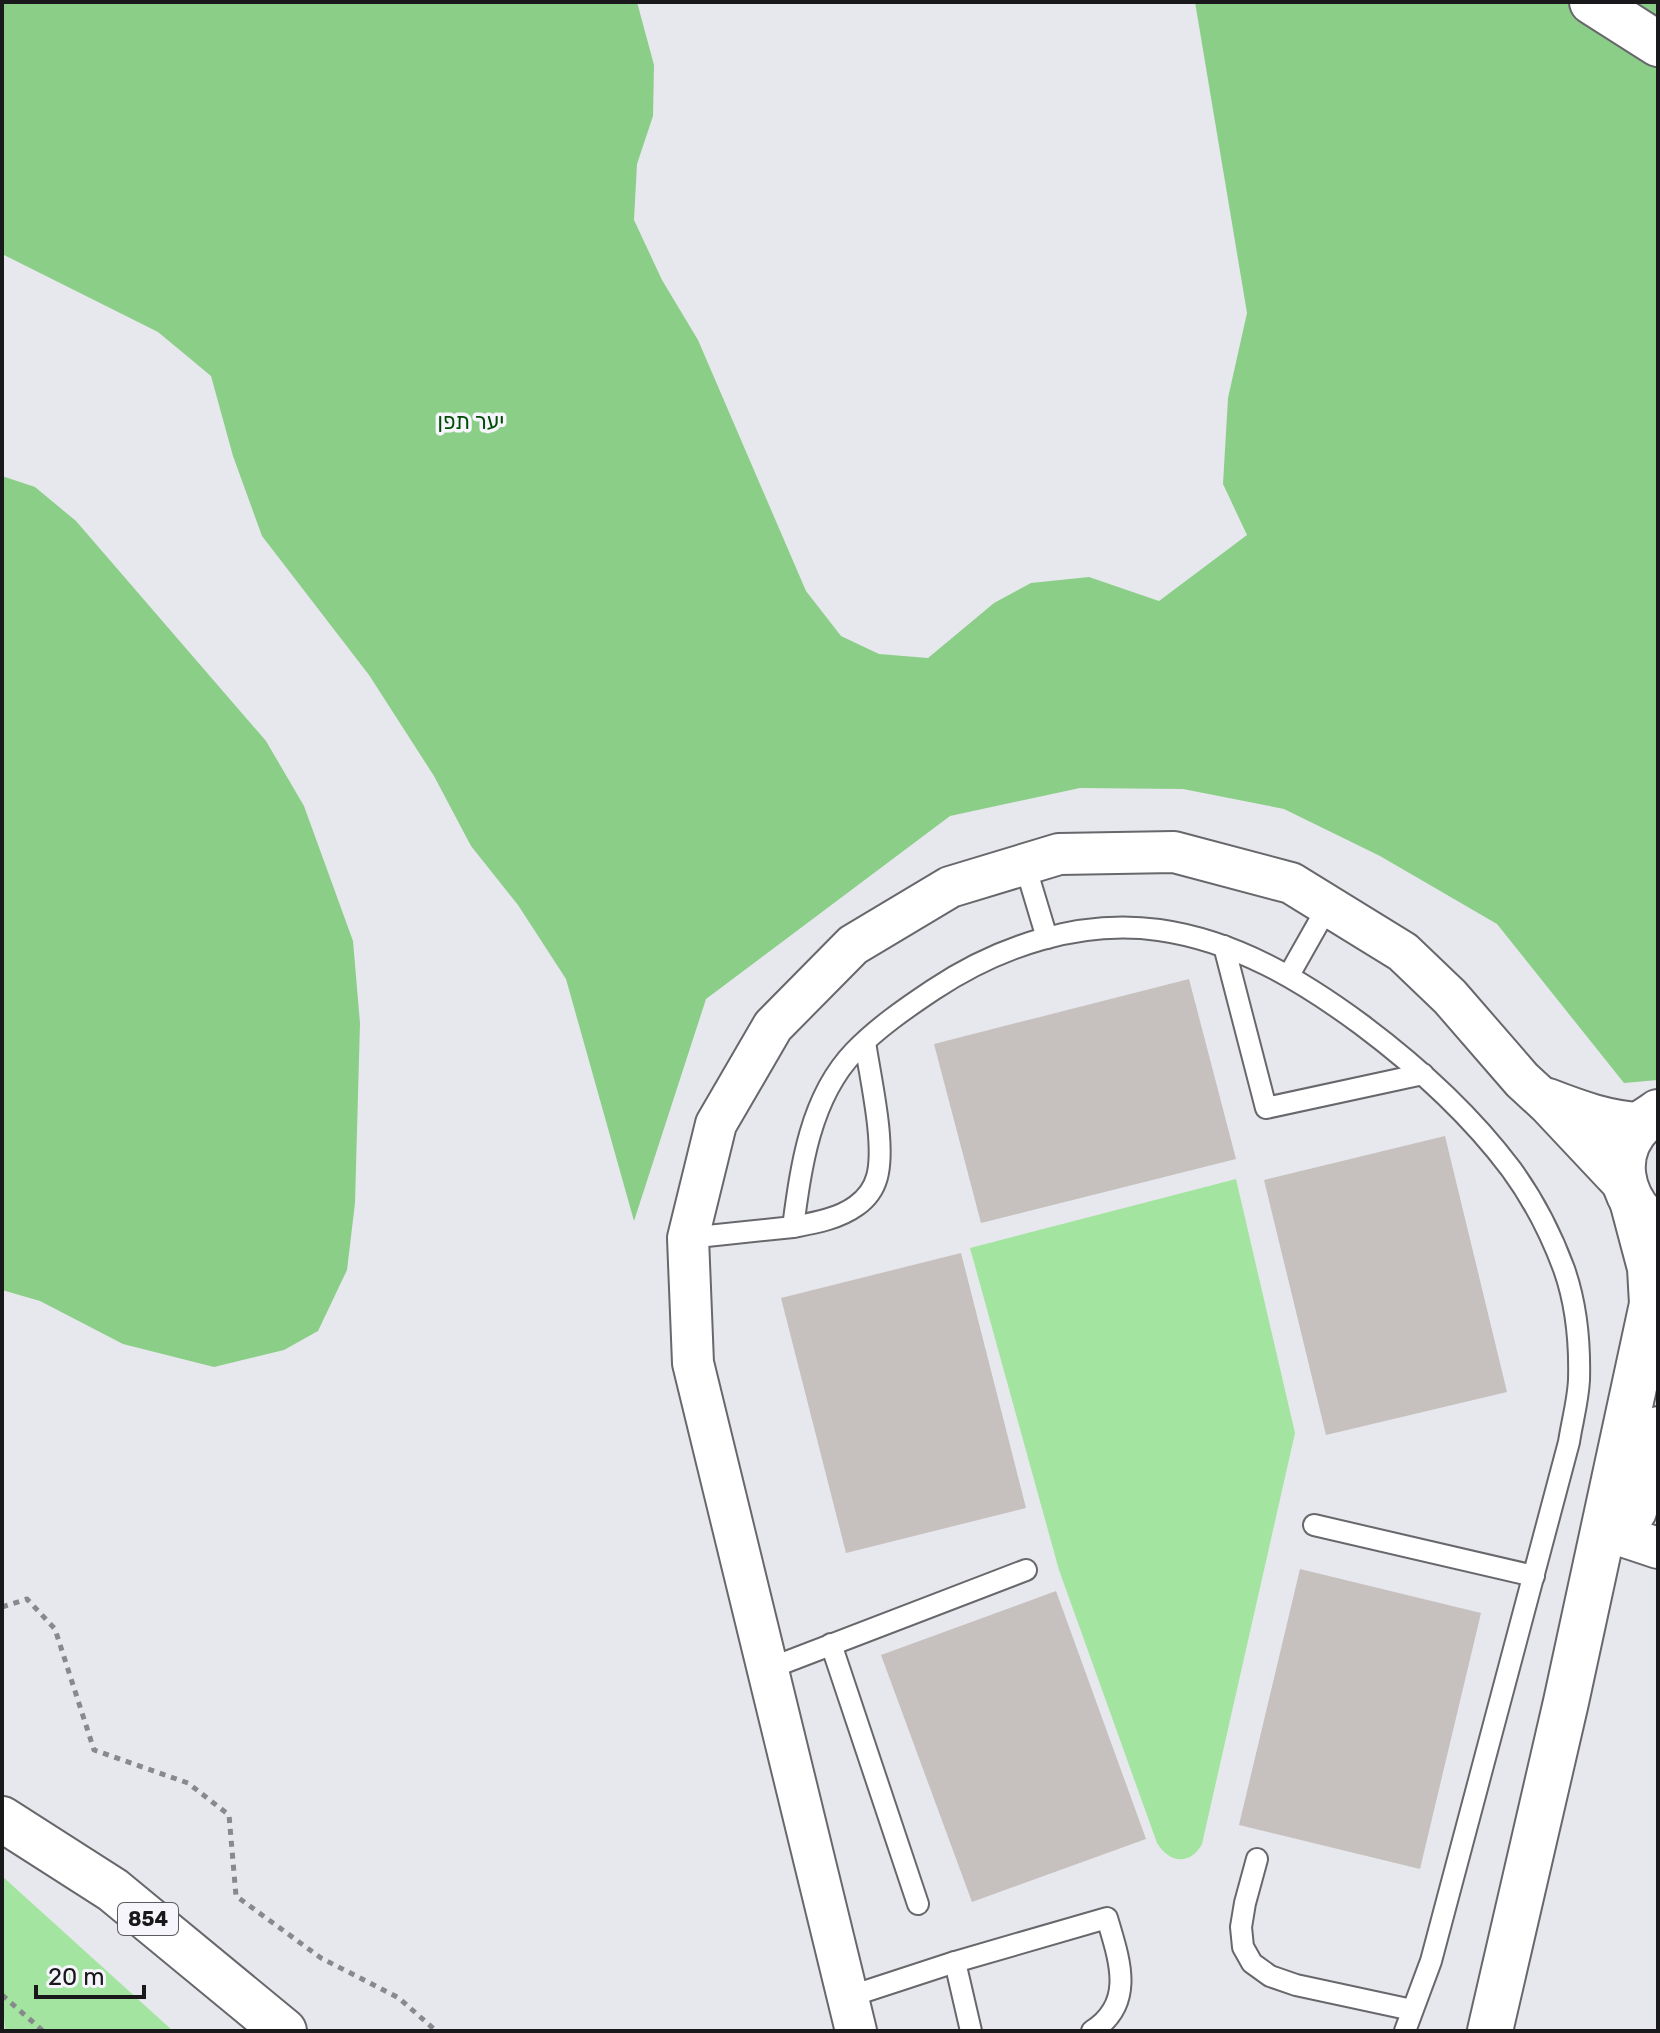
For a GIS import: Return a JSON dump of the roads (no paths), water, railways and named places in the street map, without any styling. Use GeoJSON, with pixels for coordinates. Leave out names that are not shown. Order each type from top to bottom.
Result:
{"type":"FeatureCollection","features":[{"type":"Feature","properties":{"kind":"street"},"geometry":{"type":"LineString","coordinates":[[1592,2],[1658,44]]}},
{"type":"Feature","properties":{"kind":"street"},"geometry":{"type":"LineString","coordinates":[[852,2014],[693,1363],[688,1238],[716,1124],[773,1026],[853,945],[950,887],[1059,854],[1174,852],[1291,883],[1403,952],[1450,997],[1639,1206]]}},
{"type":"Feature","properties":{"kind":"street"},"geometry":{"type":"LineString","coordinates":[[1537,1094],[1589,1115],[1626,1122],[1650,1118]]}},
{"type":"Feature","properties":{"kind":"street"},"geometry":{"type":"LineString","coordinates":[[1638,1518],[1652,1304],[1650,1268],[1639,1206],[1623,1178],[1624,1158],[1630,1139],[1650,1118]]}},
{"type":"Feature","properties":{"kind":"street"},"geometry":{"type":"LineString","coordinates":[[1490,2031],[1566,1702],[1597,1611],[1638,1518],[1658,1429]]}},
{"type":"Feature","properties":{"kind":"street","name":"854"},"geometry":{"type":"LineString","coordinates":[[2,1819],[113,1890],[284,2031]]}},
{"type":"Feature","properties":{"kind":"lane"},"geometry":{"type":"LineString","coordinates":[[1025,865],[1047,938]]}},
{"type":"Feature","properties":{"kind":"lane"},"geometry":{"type":"LineString","coordinates":[[1289,975],[1328,906]]}},
{"type":"Feature","properties":{"kind":"lane"},"geometry":{"type":"LineString","coordinates":[[793,1227],[802,1166],[815,1120],[838,1073],[855,1051],[906,1008],[989,958],[1047,938],[1116,928],[1159,930],[1201,939],[1245,954],[1289,975],[1388,1044],[1423,1074],[1476,1125],[1513,1171],[1543,1219],[1565,1271],[1577,1325],[1579,1382],[1569,1442],[1431,1961],[1405,2031]]}},
{"type":"Feature","properties":{"kind":"lane"},"geometry":{"type":"LineString","coordinates":[[1224,946],[1266,1108],[1423,1074]]}},
{"type":"Feature","properties":{"kind":"lane"},"geometry":{"type":"LineString","coordinates":[[688,1238],[793,1227],[831,1218],[864,1200],[877,1178],[880,1162],[880,1142],[865,1042]]}},
{"type":"Feature","properties":{"kind":"lane"},"geometry":{"type":"LineString","coordinates":[[1314,1525],[1534,1576]]}},
{"type":"Feature","properties":{"kind":"lane"},"geometry":{"type":"LineString","coordinates":[[768,1669],[1026,1570]]}},
{"type":"Feature","properties":{"kind":"lane"},"geometry":{"type":"LineString","coordinates":[[831,1644],[918,1904]]}},
{"type":"Feature","properties":{"kind":"lane"},"geometry":{"type":"LineString","coordinates":[[1257,1859],[1241,1927],[1243,1947],[1252,1963],[1270,1976],[1296,1985],[1412,2010]]}},
{"type":"Feature","properties":{"kind":"lane"},"geometry":{"type":"LineString","coordinates":[[852,2014],[955,1962],[1107,1918],[1120,1970],[1120,1994],[1111,2015],[1092,2031]]}},
{"type":"Feature","properties":{"kind":"lane"},"geometry":{"type":"LineString","coordinates":[[955,1962],[971,2031]]}},
{"type":"Feature","properties":{"kind":"park label","name":"יער תפן"},"geometry":{"type":"Point","coordinates":[471,421]}}]}
